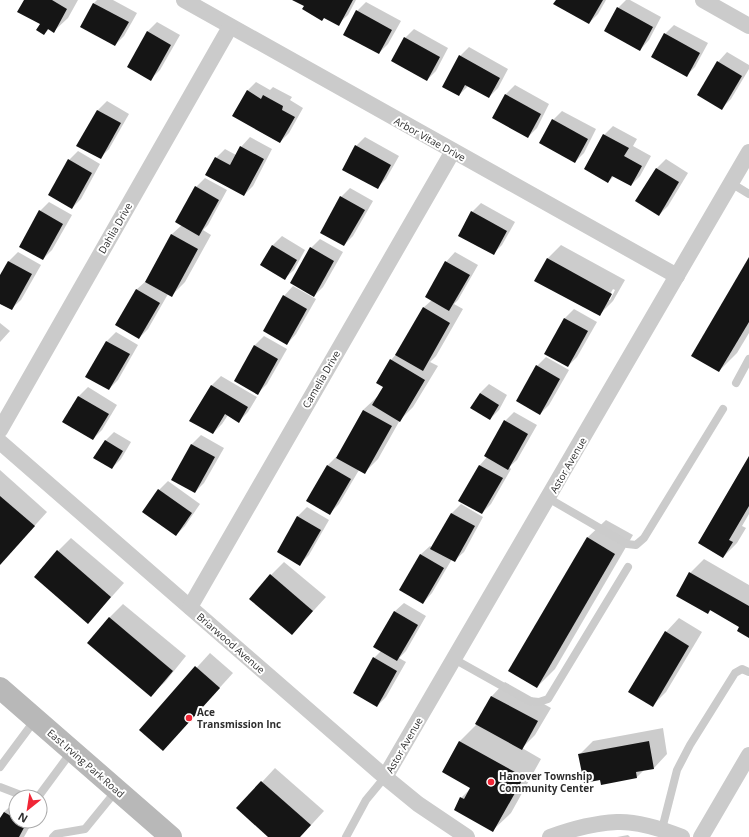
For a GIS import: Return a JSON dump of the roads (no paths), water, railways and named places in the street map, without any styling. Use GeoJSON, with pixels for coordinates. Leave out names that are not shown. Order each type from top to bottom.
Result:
{"type":"FeatureCollection","features":[{"type":"Feature","properties":{"kind":"main road","name":"East Irving Park Road"},"geometry":{"type":"LineString","coordinates":[[0,688],[171,837]]}},
{"type":"Feature","properties":{"kind":"street","name":"Arbor Vitae Drive"},"geometry":{"type":"LineString","coordinates":[[184,0],[677,276]]}},
{"type":"Feature","properties":{"kind":"street"},"geometry":{"type":"LineString","coordinates":[[703,0],[749,26]]}},
{"type":"Feature","properties":{"kind":"street","name":"Dahlia Drive"},"geometry":{"type":"LineString","coordinates":[[0,430],[230,27]]}},
{"type":"Feature","properties":{"kind":"street","name":"Camelia Drive"},"geometry":{"type":"LineString","coordinates":[[190,607],[453,151]]}},
{"type":"Feature","properties":{"kind":"street","name":"Astor Avenue"},"geometry":{"type":"LineString","coordinates":[[385,777],[749,152]]}},
{"type":"Feature","properties":{"kind":"street","name":"Briarwood Avenue"},"geometry":{"type":"LineString","coordinates":[[0,442],[385,777],[418,804],[467,837]]}},
{"type":"Feature","properties":{"kind":"street"},"geometry":{"type":"LineString","coordinates":[[701,837],[749,755]]}},
{"type":"Feature","properties":{"kind":"street"},"geometry":{"type":"LineString","coordinates":[[550,837],[565,832],[617,822],[642,824],[662,829],[682,837]]}},
{"type":"Feature","properties":{"kind":"lane"},"geometry":{"type":"LineString","coordinates":[[731,183],[749,194]]}},
{"type":"Feature","properties":{"kind":"lane"},"geometry":{"type":"LineString","coordinates":[[736,382],[749,359]]}},
{"type":"Feature","properties":{"kind":"lane"},"geometry":{"type":"LineString","coordinates":[[548,498],[627,544],[636,545],[644,538],[723,409]]}},
{"type":"Feature","properties":{"kind":"lane"},"geometry":{"type":"LineString","coordinates":[[454,659],[529,701],[539,702],[548,699],[628,567]]}},
{"type":"Feature","properties":{"kind":"lane"},"geometry":{"type":"LineString","coordinates":[[662,829],[677,770],[690,745],[735,673],[742,669],[749,672]]}},
{"type":"Feature","properties":{"kind":"lane"},"geometry":{"type":"LineString","coordinates":[[0,767],[35,719]]}},
{"type":"Feature","properties":{"kind":"lane"},"geometry":{"type":"LineString","coordinates":[[44,789],[72,751]]}},
{"type":"Feature","properties":{"kind":"lane"},"geometry":{"type":"LineString","coordinates":[[346,837],[366,800],[385,777]]}},
{"type":"Feature","properties":{"kind":"lane"},"geometry":{"type":"LineString","coordinates":[[53,837],[56,834],[85,833],[117,790]]}},
{"type":"Feature","properties":{"kind":"place","name":"Ace Transmission Inc"},"geometry":{"type":"Point","coordinates":[189,718]}},
{"type":"Feature","properties":{"kind":"place","name":"Hanover Township Community Center"},"geometry":{"type":"Point","coordinates":[491,782]}}]}
